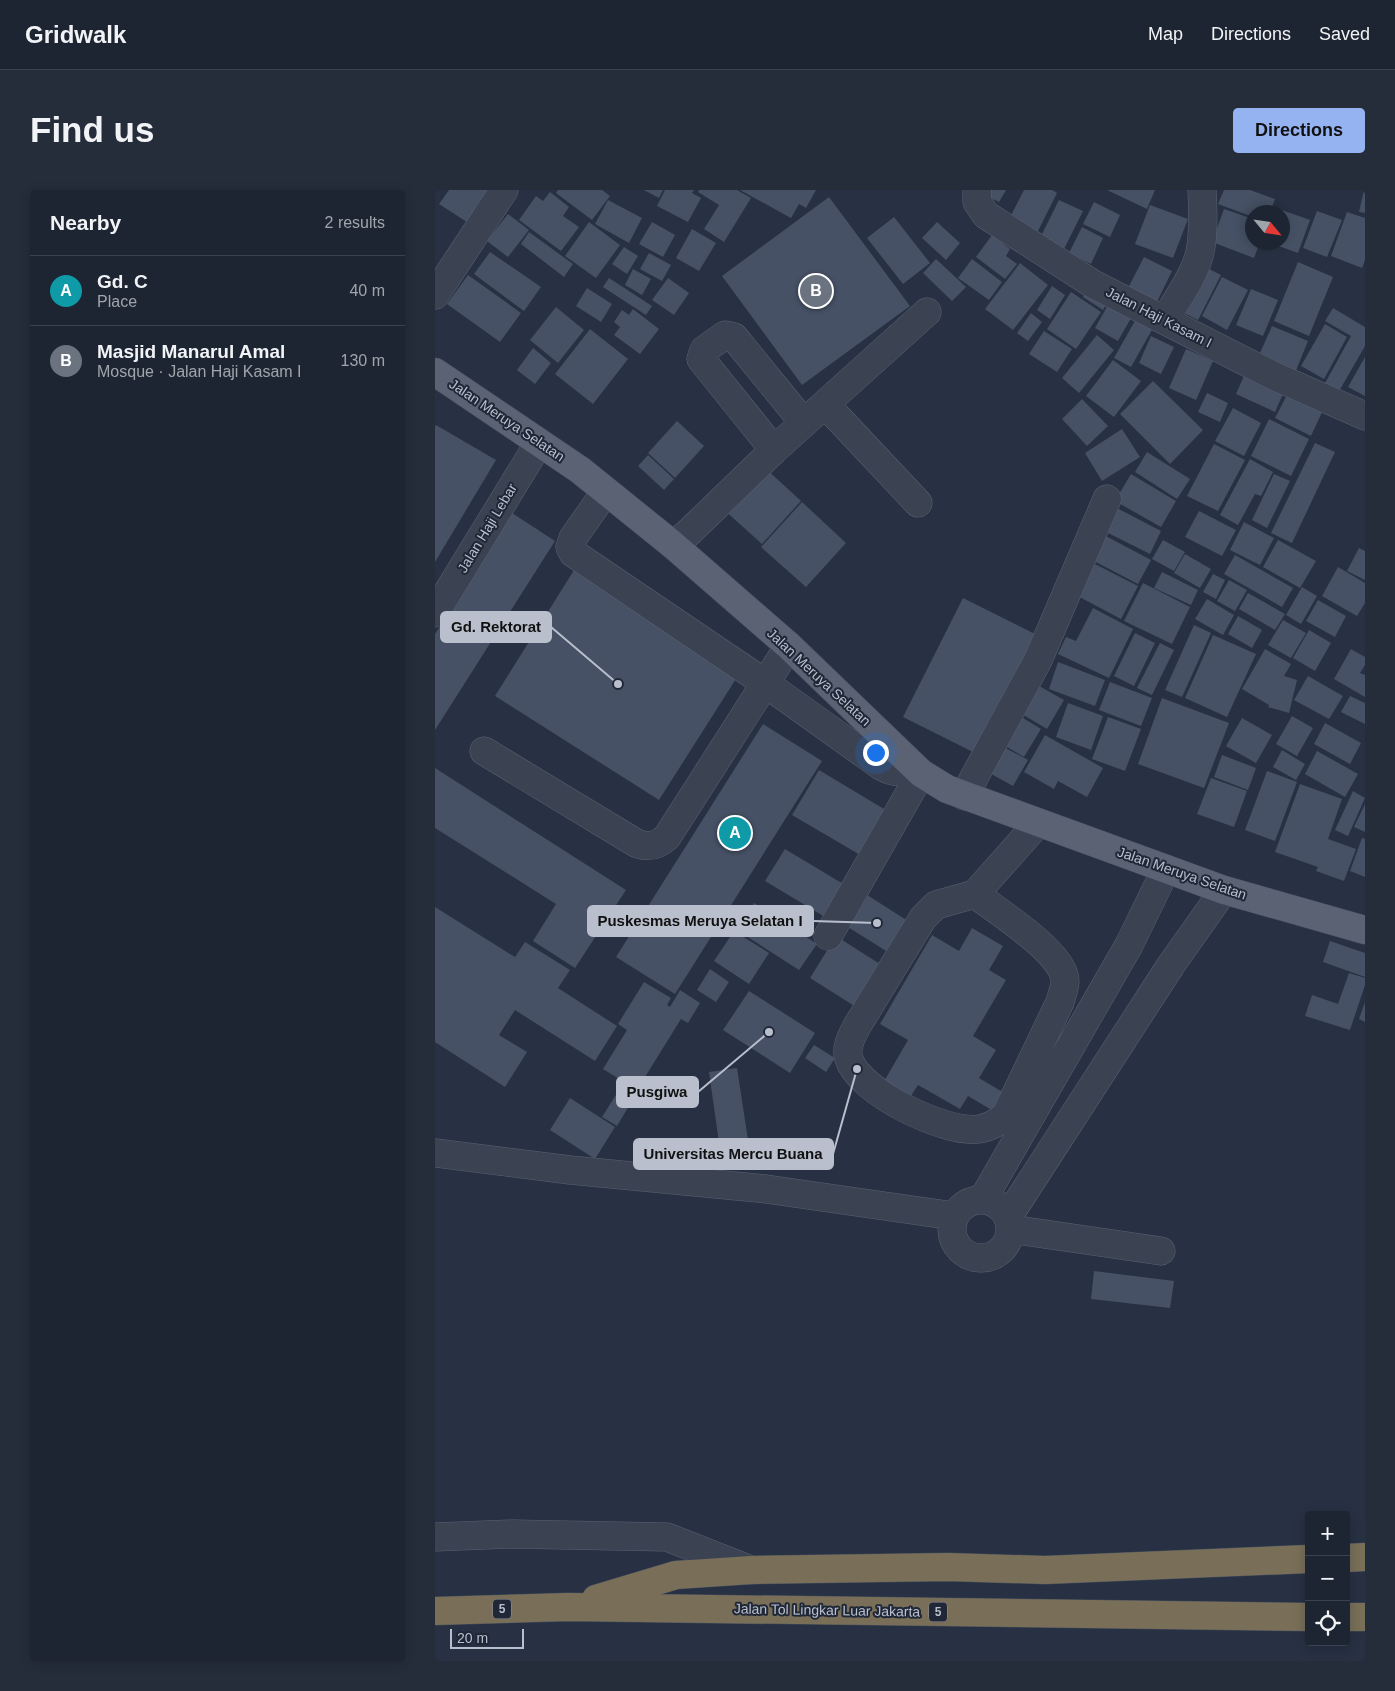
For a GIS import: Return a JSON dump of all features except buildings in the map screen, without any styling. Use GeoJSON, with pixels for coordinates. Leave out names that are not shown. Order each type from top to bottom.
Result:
{"type":"FeatureCollection","features":[{"type":"Feature","properties":{"kind":"highway"},"geometry":{"type":"LineString","coordinates":[[1350,1558],[1365,1557]]}},
{"type":"Feature","properties":{"kind":"highway"},"geometry":{"type":"LineString","coordinates":[[568,1607],[676,1576],[751,1570],[948,1567],[1045,1570],[1305,1560]]}},
{"type":"Feature","properties":{"kind":"highway","name":"Jalan Tol Lingkar Luar Jakarta"},"geometry":{"type":"LineString","coordinates":[[435,1611],[568,1607],[1305,1617]]}},
{"type":"Feature","properties":{"kind":"highway"},"geometry":{"type":"LineString","coordinates":[[1350,1617],[1365,1617]]}},
{"type":"Feature","properties":{"kind":"main road","name":"Jalan Meruya Selatan"},"geometry":{"type":"LineString","coordinates":[[435,372],[539,442],[606,491],[673,545],[789,646],[917,769],[964,796],[1224,890],[1365,930]]}},
{"type":"Feature","properties":{"kind":"street"},"geometry":{"type":"LineString","coordinates":[[435,295],[504,190]]}},
{"type":"Feature","properties":{"kind":"street","name":"Jalan Haji Kasam I"},"geometry":{"type":"LineString","coordinates":[[977,190],[977,202],[986,215],[1093,284],[1274,376],[1365,416]]}},
{"type":"Feature","properties":{"kind":"street"},"geometry":{"type":"LineString","coordinates":[[1165,320],[1196,264],[1200,251],[1203,216],[1202,190]]}},
{"type":"Feature","properties":{"kind":"street"},"geometry":{"type":"LineString","coordinates":[[673,545],[687,534],[774,450],[927,312]]}},
{"type":"Feature","properties":{"kind":"street"},"geometry":{"type":"LineString","coordinates":[[774,450],[701,359],[704,350],[725,335],[734,337],[804,423]]}},
{"type":"Feature","properties":{"kind":"street"},"geometry":{"type":"LineString","coordinates":[[825,404],[917,503]]}},
{"type":"Feature","properties":{"kind":"street","name":"Jalan Haji Lebar"},"geometry":{"type":"LineString","coordinates":[[435,613],[539,442]]}},
{"type":"Feature","properties":{"kind":"street"},"geometry":{"type":"LineString","coordinates":[[606,491],[573,538],[570,547],[573,553],[765,682],[881,766],[892,772],[917,769]]}},
{"type":"Feature","properties":{"kind":"street"},"geometry":{"type":"LineString","coordinates":[[964,796],[1038,660],[1107,499]]}},
{"type":"Feature","properties":{"kind":"street"},"geometry":{"type":"LineString","coordinates":[[484,752],[636,843],[644,846],[656,845],[667,837],[789,646]]}},
{"type":"Feature","properties":{"kind":"street"},"geometry":{"type":"LineString","coordinates":[[828,936],[917,769]]}},
{"type":"Feature","properties":{"kind":"street"},"geometry":{"type":"LineString","coordinates":[[975,894],[1048,952],[1064,975],[1064,987],[1060,1002],[1006,1115],[995,1124],[979,1129],[962,1129],[936,1123],[906,1110],[867,1083],[854,1069],[848,1057],[849,1042],[923,918],[936,905],[975,894],[1038,823]]}},
{"type":"Feature","properties":{"kind":"street"},"geometry":{"type":"LineString","coordinates":[[983,1199],[1129,945],[1166,869]]}},
{"type":"Feature","properties":{"kind":"street"},"geometry":{"type":"LineString","coordinates":[[1161,1251],[1009,1223],[998,1204],[983,1199],[971,1200],[961,1206],[953,1224],[956,1245],[965,1254],[977,1258],[989,1257],[1000,1251],[1007,1241],[1009,1223],[1171,965],[1224,890]]}},
{"type":"Feature","properties":{"kind":"street"},"geometry":{"type":"LineString","coordinates":[[435,1154],[560,1169],[766,1189],[953,1224]]}},
{"type":"Feature","properties":{"kind":"street"},"geometry":{"type":"LineString","coordinates":[[435,1166],[704,1198],[953,1224]]}},
{"type":"Feature","properties":{"kind":"street"},"geometry":{"type":"LineString","coordinates":[[435,1537],[512,1534],[667,1537],[751,1570]]}},
{"type":"Feature","properties":{"kind":"place","name":"Masjid Manarul Amal"},"geometry":{"type":"Point","coordinates":[816,291]}},
{"type":"Feature","properties":{"kind":"place","name":"Gd. Rektorat"},"geometry":{"type":"Point","coordinates":[618,684]}},
{"type":"Feature","properties":{"kind":"place","name":"Gd. C"},"geometry":{"type":"Point","coordinates":[735,833]}},
{"type":"Feature","properties":{"kind":"place","name":"Puskesmas Meruya Selatan I"},"geometry":{"type":"Point","coordinates":[877,923]}},
{"type":"Feature","properties":{"kind":"place","name":"Pusgiwa"},"geometry":{"type":"Point","coordinates":[769,1032]}},
{"type":"Feature","properties":{"kind":"place","name":"Universitas Mercu Buana"},"geometry":{"type":"Point","coordinates":[857,1069]}}]}
